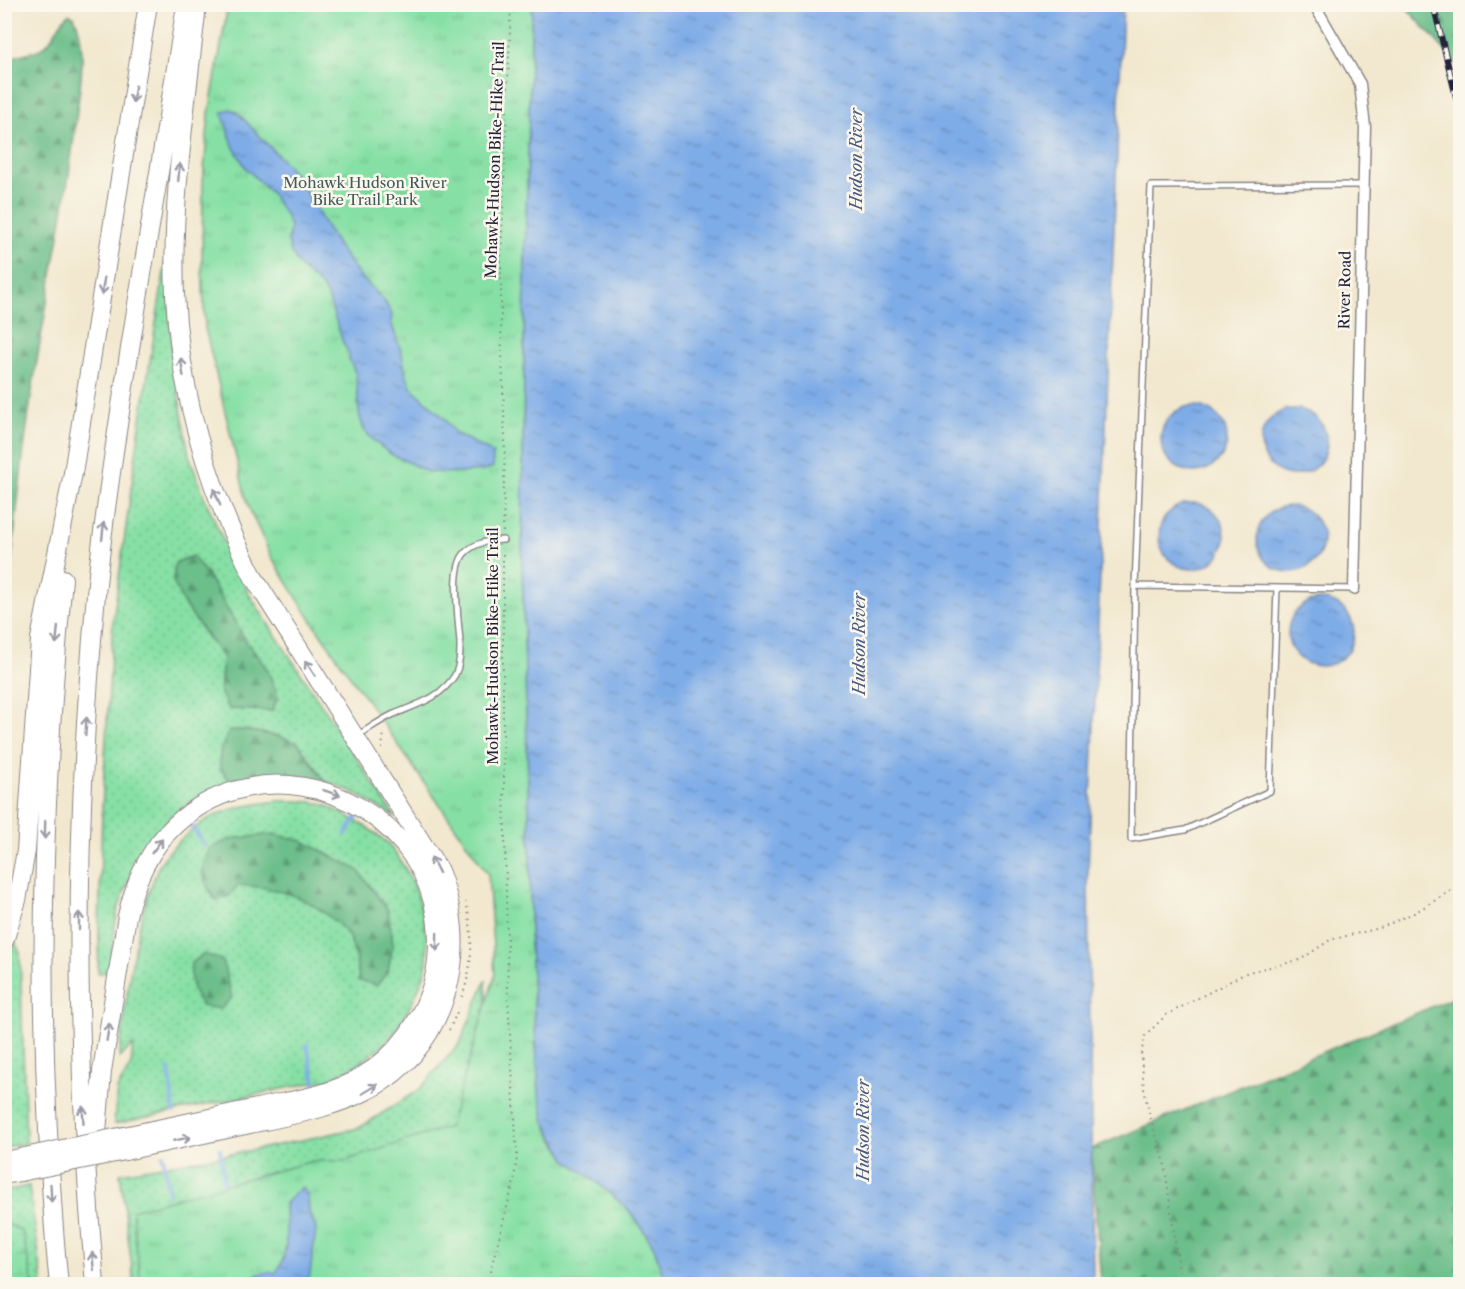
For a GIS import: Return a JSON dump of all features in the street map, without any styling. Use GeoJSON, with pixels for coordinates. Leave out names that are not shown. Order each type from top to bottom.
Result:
{"type":"FeatureCollection","features":[{"type":"Feature","properties":{"kind":"highway"},"geometry":{"type":"LineString","coordinates":[[4,941],[17,900],[26,851],[40,639],[73,473],[148,4]]}},
{"type":"Feature","properties":{"kind":"highway"},"geometry":{"type":"LineString","coordinates":[[96,1284],[82,1093],[79,947],[82,803],[91,660],[97,586],[113,453],[186,4]]}},
{"type":"Feature","properties":{"kind":"highway"},"geometry":{"type":"LineString","coordinates":[[124,1143],[311,1112],[346,1102],[377,1085],[397,1070],[421,1044],[432,1026],[449,985],[453,962],[454,928],[448,897],[432,859],[268,603],[240,552],[209,477],[188,398],[177,319],[175,239],[179,172],[197,4]]}},
{"type":"Feature","properties":{"kind":"highway"},"geometry":{"type":"LineString","coordinates":[[59,1284],[54,1241],[46,1095],[42,948],[43,873],[50,729],[73,473]]}},
{"type":"Feature","properties":{"kind":"highway"},"geometry":{"type":"LineString","coordinates":[[12,1167],[124,1143],[329,1091],[369,1072],[387,1058],[402,1042],[419,1017],[430,989],[436,962],[436,921],[430,892],[418,866],[402,843],[377,818],[349,800],[318,789],[286,785],[253,787],[222,796],[203,805],[176,824],[155,848],[131,896],[127,915],[101,1082],[91,1237]]}},
{"type":"Feature","properties":{"kind":"street","name":"River Road"},"geometry":{"type":"LineString","coordinates":[[1314,4],[1360,84],[1365,127],[1354,589]]}},
{"type":"Feature","properties":{"kind":"lane"},"geometry":{"type":"LineString","coordinates":[[1277,588],[1270,791],[1185,830],[1131,838],[1135,586],[1151,186],[1362,186]]}},
{"type":"Feature","properties":{"kind":"lane"},"geometry":{"type":"LineString","coordinates":[[354,737],[385,719],[430,700],[447,686],[456,673],[460,659],[457,583],[459,562],[464,554],[475,545],[486,541],[503,540]]}},
{"type":"Feature","properties":{"kind":"lane"},"geometry":{"type":"LineString","coordinates":[[1135,586],[1354,589]]}},
{"type":"Feature","properties":{"kind":"path","name":"Mohawk-Hudson Bike-Hike Trail"},"geometry":{"type":"LineString","coordinates":[[491,1284],[491,1268],[514,1182],[517,1155],[508,986],[503,727],[505,439],[501,260],[511,4]]}},
{"type":"Feature","properties":{"kind":"path"},"geometry":{"type":"LineString","coordinates":[[382,753],[383,733],[388,724]]}},
{"type":"Feature","properties":{"kind":"path"},"geometry":{"type":"LineString","coordinates":[[1181,1284],[1164,1160],[1144,1089],[1141,1054],[1145,1036],[1166,1015],[1248,972],[1300,960],[1330,940],[1380,928],[1416,912],[1461,885]]}},
{"type":"Feature","properties":{"kind":"path"},"geometry":{"type":"LineString","coordinates":[[462,997],[472,955],[471,922],[464,894]]}},
{"type":"Feature","properties":{"kind":"path"},"geometry":{"type":"LineString","coordinates":[[447,1033],[459,1007]]}},
{"type":"Feature","properties":{"kind":"green space","name":"Mohawk Hudson River Bike Trail Park"},"geometry":{"type":"Polygon","coordinates":[[[228,5],[532,5],[525,262],[522,562],[530,851],[530,945],[539,1093],[548,1131],[566,1159],[626,1207],[641,1226],[654,1247],[664,1284],[141,1284],[132,1210],[313,1161],[344,1161],[449,1127],[495,975],[488,874],[311,620],[272,558],[245,495],[205,328],[202,266],[203,182],[209,114],[228,5]]]}},
{"type":"Feature","properties":{"kind":"green space"},"geometry":{"type":"Polygon","coordinates":[[[1404,5],[1460,5],[1460,67],[1404,5]]]}},
{"type":"Feature","properties":{"kind":"green space"},"geometry":{"type":"Polygon","coordinates":[[[69,14],[74,16],[81,40],[81,80],[67,189],[27,426],[5,620],[5,66],[12,58],[46,45],[69,14]]]}},
{"type":"Feature","properties":{"kind":"green space"},"geometry":{"type":"Polygon","coordinates":[[[168,247],[172,356],[189,455],[204,496],[250,596],[395,817],[351,791],[325,781],[316,767],[279,736],[243,730],[229,779],[257,777],[209,791],[171,816],[137,859],[117,912],[109,972],[98,973],[102,809],[113,620],[168,247]]]}},
{"type":"Feature","properties":{"kind":"green space"},"geometry":{"type":"Polygon","coordinates":[[[192,556],[207,574],[248,644],[268,670],[278,697],[272,711],[229,709],[220,692],[223,658],[183,603],[173,581],[175,563],[192,556]]]}},
{"type":"Feature","properties":{"kind":"green space"},"geometry":{"type":"Polygon","coordinates":[[[243,730],[278,736],[298,743],[325,781],[307,777],[229,779],[220,769],[220,752],[229,731],[243,730]]]}},
{"type":"Feature","properties":{"kind":"green space"},"geometry":{"type":"Polygon","coordinates":[[[278,801],[319,803],[356,821],[389,845],[406,870],[423,914],[427,945],[426,968],[407,1012],[390,1038],[377,1051],[330,1079],[114,1124],[117,1089],[131,1065],[133,1045],[119,1058],[132,962],[143,913],[158,868],[176,845],[208,819],[237,808],[278,801]]]}},
{"type":"Feature","properties":{"kind":"green space"},"geometry":{"type":"Polygon","coordinates":[[[273,834],[303,841],[358,870],[388,910],[393,944],[388,971],[377,985],[359,981],[354,950],[346,932],[311,904],[276,890],[251,886],[238,885],[229,896],[216,900],[211,893],[203,875],[204,863],[210,848],[231,839],[273,834]]]}},
{"type":"Feature","properties":{"kind":"green space"},"geometry":{"type":"Polygon","coordinates":[[[15,942],[20,953],[26,1143],[5,1147],[5,967],[15,942]]]}},
{"type":"Feature","properties":{"kind":"green space"},"geometry":{"type":"Polygon","coordinates":[[[204,954],[222,960],[232,997],[221,1009],[202,1006],[193,991],[191,963],[204,954]]]}},
{"type":"Feature","properties":{"kind":"green space"},"geometry":{"type":"Polygon","coordinates":[[[486,980],[492,1118],[402,1284],[134,1284],[120,1173],[254,1150],[359,1128],[419,1090],[460,1043],[486,980]]]}},
{"type":"Feature","properties":{"kind":"green space"},"geometry":{"type":"Polygon","coordinates":[[[1460,995],[1460,1284],[1101,1284],[1091,1149],[1460,995]]]}},
{"type":"Feature","properties":{"kind":"green space"},"geometry":{"type":"Polygon","coordinates":[[[29,1186],[43,1284],[33,1284],[22,1231],[5,1223],[5,1191],[29,1186]]]}},
{"type":"Feature","properties":{"kind":"green space"},"geometry":{"type":"Polygon","coordinates":[[[5,1223],[22,1231],[33,1284],[5,1284],[5,1223]]]}},
{"type":"Feature","properties":{"kind":"water","name":"Hudson River"},"geometry":{"type":"Polygon","coordinates":[[[532,5],[1123,5],[1088,873],[1093,1284],[664,1284],[654,1247],[641,1226],[626,1207],[566,1159],[545,1122],[539,1093],[530,945],[530,851],[522,562],[525,262],[532,5]]]}},
{"type":"Feature","properties":{"kind":"water"},"geometry":{"type":"Polygon","coordinates":[[[230,109],[237,112],[287,165],[303,187],[336,243],[359,275],[384,300],[392,315],[391,322],[411,387],[444,418],[455,433],[493,453],[493,467],[484,471],[428,472],[389,453],[364,430],[359,414],[356,374],[329,300],[322,287],[300,267],[291,253],[288,241],[290,227],[287,218],[271,193],[246,168],[234,148],[222,113],[230,109]]]}},
{"type":"Feature","properties":{"kind":"water"},"geometry":{"type":"Polygon","coordinates":[[[1194,406],[1206,409],[1217,416],[1224,427],[1227,439],[1224,451],[1217,462],[1206,469],[1194,472],[1182,469],[1171,462],[1164,451],[1161,439],[1164,427],[1171,416],[1182,409],[1194,406]]]}},
{"type":"Feature","properties":{"kind":"water"},"geometry":{"type":"Polygon","coordinates":[[[1294,409],[1306,412],[1317,419],[1324,430],[1327,442],[1324,454],[1317,465],[1306,472],[1294,475],[1282,472],[1271,465],[1264,454],[1261,442],[1264,430],[1271,419],[1282,412],[1294,409]]]}},
{"type":"Feature","properties":{"kind":"water"},"geometry":{"type":"Polygon","coordinates":[[[1192,503],[1204,506],[1215,513],[1222,524],[1225,536],[1222,548],[1215,559],[1204,566],[1192,569],[1180,566],[1169,559],[1162,548],[1159,536],[1162,524],[1169,513],[1180,506],[1192,503]]]}},
{"type":"Feature","properties":{"kind":"water"},"geometry":{"type":"Polygon","coordinates":[[[1290,506],[1302,509],[1313,516],[1320,527],[1323,539],[1320,551],[1313,562],[1302,569],[1290,572],[1278,569],[1267,562],[1260,551],[1257,539],[1260,527],[1267,516],[1278,509],[1290,506]]]}},
{"type":"Feature","properties":{"kind":"water"},"geometry":{"type":"Polygon","coordinates":[[[1321,600],[1333,603],[1344,610],[1351,621],[1354,633],[1351,645],[1344,656],[1333,663],[1321,666],[1309,663],[1298,656],[1291,645],[1288,633],[1291,621],[1298,610],[1309,603],[1321,600]]]}},
{"type":"Feature","properties":{"kind":"water"},"geometry":{"type":"Polygon","coordinates":[[[302,1187],[308,1196],[309,1212],[316,1229],[309,1281],[306,1284],[244,1284],[258,1274],[275,1273],[280,1266],[286,1240],[285,1203],[302,1187]]]}},
{"type":"Feature","properties":{"kind":"waterway"},"geometry":{"type":"LineString","coordinates":[[346,834],[357,817]]}},
{"type":"Feature","properties":{"kind":"waterway"},"geometry":{"type":"LineString","coordinates":[[192,826],[205,846]]}},
{"type":"Feature","properties":{"kind":"waterway"},"geometry":{"type":"LineString","coordinates":[[307,1045],[315,1083]]}},
{"type":"Feature","properties":{"kind":"waterway"},"geometry":{"type":"LineString","coordinates":[[169,1069],[174,1112]]}},
{"type":"Feature","properties":{"kind":"waterway"},"geometry":{"type":"LineString","coordinates":[[220,1149],[224,1182]]}},
{"type":"Feature","properties":{"kind":"waterway"},"geometry":{"type":"LineString","coordinates":[[163,1155],[169,1194]]}},
{"type":"Feature","properties":{"kind":"railway"},"geometry":{"type":"LineString","coordinates":[[1433,4],[1460,113]]}}]}
